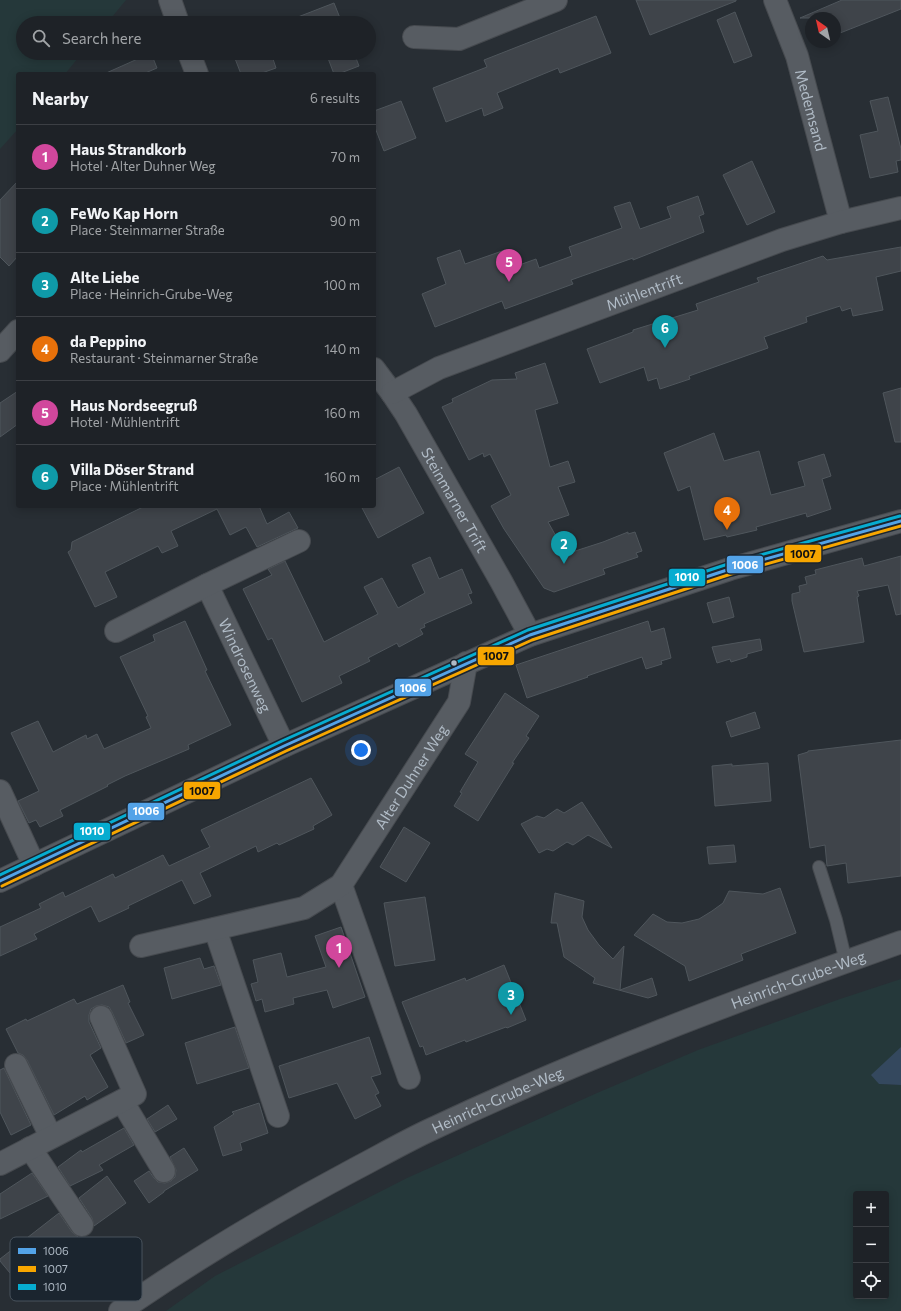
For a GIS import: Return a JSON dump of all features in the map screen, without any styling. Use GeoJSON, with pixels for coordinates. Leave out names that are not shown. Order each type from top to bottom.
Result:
{"type":"FeatureCollection","features":[{"type":"Feature","properties":{"kind":"street"},"geometry":{"type":"LineString","coordinates":[[170,0],[176,16]]}},
{"type":"Feature","properties":{"kind":"street"},"geometry":{"type":"LineString","coordinates":[[414,37],[459,39],[556,0]]}},
{"type":"Feature","properties":{"kind":"street","name":"Medemsand"},"geometry":{"type":"LineString","coordinates":[[776,0],[797,56],[841,222]]}},
{"type":"Feature","properties":{"kind":"street"},"geometry":{"type":"LineString","coordinates":[[192,60],[196,72]]}},
{"type":"Feature","properties":{"kind":"street","name":"Mühlentrift"},"geometry":{"type":"LineString","coordinates":[[392,392],[439,368],[782,240],[841,222],[901,208]]}},
{"type":"Feature","properties":{"kind":"street"},"geometry":{"type":"LineString","coordinates":[[0,351],[16,333]]}},
{"type":"Feature","properties":{"kind":"street","name":"Steinmarner Trift"},"geometry":{"type":"LineString","coordinates":[[376,372],[392,392],[530,634]]}},
{"type":"Feature","properties":{"kind":"street"},"geometry":{"type":"LineString","coordinates":[[0,881],[284,746],[530,634],[730,569],[901,521]]}},
{"type":"Feature","properties":{"kind":"street"},"geometry":{"type":"LineString","coordinates":[[116,631],[299,541]]}},
{"type":"Feature","properties":{"kind":"street","name":"Windrosenweg"},"geometry":{"type":"LineString","coordinates":[[207,585],[284,746]]}},
{"type":"Feature","properties":{"kind":"street","name":"Alter Duhner Weg"},"geometry":{"type":"LineString","coordinates":[[141,946],[304,908],[341,885],[460,702],[466,663]]}},
{"type":"Feature","properties":{"kind":"street"},"geometry":{"type":"LineString","coordinates":[[0,791],[34,865]]}},
{"type":"Feature","properties":{"kind":"street"},"geometry":{"type":"LineString","coordinates":[[341,885],[409,1078]]}},
{"type":"Feature","properties":{"kind":"street"},"geometry":{"type":"LineString","coordinates":[[216,929],[278,1116]]}},
{"type":"Feature","properties":{"kind":"street","name":"Heinrich-Grube-Weg"},"geometry":{"type":"LineString","coordinates":[[142,1297],[280,1210],[430,1129],[544,1078],[653,1034],[901,942]]}},
{"type":"Feature","properties":{"kind":"street"},"geometry":{"type":"LineString","coordinates":[[0,1164],[135,1094],[101,1017]]}},
{"type":"Feature","properties":{"kind":"street"},"geometry":{"type":"LineString","coordinates":[[16,1065],[51,1137]]}},
{"type":"Feature","properties":{"kind":"street"},"geometry":{"type":"LineString","coordinates":[[122,1101],[164,1171]]}},
{"type":"Feature","properties":{"kind":"street"},"geometry":{"type":"LineString","coordinates":[[30,1148],[82,1225]]}},
{"type":"Feature","properties":{"kind":"street","name":"Heinrich-Grube-Weg"},"geometry":{"type":"LineString","coordinates":[[120,1311],[135,1301]]}},
{"type":"Feature","properties":{"kind":"lane"},"geometry":{"type":"LineString","coordinates":[[819,867],[836,920],[846,962]]}},
{"type":"Feature","properties":{"kind":"shaded area"},"geometry":{"type":"Polygon","coordinates":[[[0,0],[126,0],[113,16],[16,16],[16,60],[76,60],[67,72],[16,72],[16,131],[0,149],[0,0]]]}},
{"type":"Feature","properties":{"kind":"shaded area"},"geometry":{"type":"Polygon","coordinates":[[[901,979],[901,1047],[879,1084],[901,1085],[901,1311],[166,1311],[215,1276],[407,1178],[597,1093],[698,1050],[840,999],[901,979]]]}},
{"type":"Feature","properties":{"kind":"water"},"geometry":{"type":"Polygon","coordinates":[[[901,1047],[901,1085],[879,1084],[871,1075],[901,1047]]]}},
{"type":"Feature","properties":{"kind":"building"},"geometry":{"type":"Polygon","coordinates":[[[636,0],[736,0],[736,1],[650,35],[636,0]]]}},
{"type":"Feature","properties":{"kind":"building"},"geometry":{"type":"Polygon","coordinates":[[[842,0],[901,0],[901,9],[841,33],[841,12],[814,12],[842,0]]]}},
{"type":"Feature","properties":{"kind":"building"},"geometry":{"type":"Polygon","coordinates":[[[334,3],[339,16],[300,16],[334,3]]]}},
{"type":"Feature","properties":{"kind":"building"},"geometry":{"type":"Polygon","coordinates":[[[735,12],[752,56],[734,63],[717,20],[735,12]]]}},
{"type":"Feature","properties":{"kind":"building"},"geometry":{"type":"Polygon","coordinates":[[[596,16],[611,53],[560,73],[558,68],[497,93],[503,108],[484,116],[482,108],[446,122],[433,88],[487,67],[484,60],[596,16]]]}},
{"type":"Feature","properties":{"kind":"building"},"geometry":{"type":"Polygon","coordinates":[[[135,60],[154,60],[157,68],[148,72],[108,72],[135,60]]]}},
{"type":"Feature","properties":{"kind":"building"},"geometry":{"type":"Polygon","coordinates":[[[236,60],[273,60],[276,68],[265,72],[240,72],[236,60]]]}},
{"type":"Feature","properties":{"kind":"building"},"geometry":{"type":"Polygon","coordinates":[[[329,60],[357,60],[359,66],[343,72],[333,72],[329,60]]]}},
{"type":"Feature","properties":{"kind":"building"},"geometry":{"type":"Polygon","coordinates":[[[888,97],[901,149],[901,160],[896,161],[898,172],[870,178],[860,135],[878,131],[870,101],[888,97]]]}},
{"type":"Feature","properties":{"kind":"building"},"geometry":{"type":"Polygon","coordinates":[[[401,101],[416,138],[384,151],[376,130],[376,110],[401,101]]]}},
{"type":"Feature","properties":{"kind":"building"},"geometry":{"type":"Polygon","coordinates":[[[752,161],[775,212],[747,225],[723,175],[752,161]]]}},
{"type":"Feature","properties":{"kind":"building"},"geometry":{"type":"Polygon","coordinates":[[[16,183],[16,258],[9,266],[0,257],[0,200],[16,183]]]}},
{"type":"Feature","properties":{"kind":"building"},"geometry":{"type":"Polygon","coordinates":[[[698,196],[704,214],[699,216],[704,232],[633,260],[633,258],[571,280],[573,284],[505,309],[502,301],[435,327],[422,294],[446,284],[437,258],[460,250],[465,264],[505,250],[511,268],[536,259],[539,268],[572,256],[569,247],[622,228],[614,207],[630,202],[640,229],[671,218],[667,207],[698,196]]]}},
{"type":"Feature","properties":{"kind":"building"},"geometry":{"type":"Polygon","coordinates":[[[901,247],[901,271],[876,277],[883,310],[853,316],[851,308],[842,311],[840,306],[806,317],[807,322],[764,337],[768,348],[689,376],[690,379],[660,389],[657,378],[648,381],[644,367],[600,383],[587,349],[633,332],[633,330],[698,310],[696,304],[759,282],[757,278],[823,256],[827,260],[901,247]]]}},
{"type":"Feature","properties":{"kind":"building"},"geometry":{"type":"Polygon","coordinates":[[[545,363],[558,403],[535,410],[550,467],[568,461],[575,482],[558,487],[569,515],[548,522],[566,554],[628,532],[628,534],[635,532],[642,551],[636,553],[638,557],[603,569],[605,574],[554,592],[544,588],[504,529],[491,506],[511,495],[490,454],[484,457],[483,453],[469,460],[442,407],[453,402],[452,399],[492,380],[517,379],[515,373],[545,363]]]}},
{"type":"Feature","properties":{"kind":"building"},"geometry":{"type":"Polygon","coordinates":[[[901,388],[901,442],[895,442],[883,393],[901,388]]]}},
{"type":"Feature","properties":{"kind":"building"},"geometry":{"type":"Polygon","coordinates":[[[16,392],[16,425],[0,437],[0,403],[16,392]]]}},
{"type":"Feature","properties":{"kind":"building"},"geometry":{"type":"Polygon","coordinates":[[[714,433],[724,461],[759,451],[771,495],[805,486],[798,462],[824,454],[831,476],[822,479],[831,509],[807,517],[806,513],[756,527],[757,530],[727,537],[726,535],[704,540],[690,486],[678,491],[664,453],[714,433]]]}},
{"type":"Feature","properties":{"kind":"building"},"geometry":{"type":"Polygon","coordinates":[[[399,467],[424,513],[378,538],[362,508],[376,508],[376,479],[399,467]]]}},
{"type":"Feature","properties":{"kind":"building"},"geometry":{"type":"Polygon","coordinates":[[[141,508],[260,508],[267,524],[289,512],[298,528],[257,547],[246,527],[230,535],[217,509],[171,531],[178,546],[162,553],[158,546],[105,572],[117,597],[95,607],[68,552],[71,550],[72,542],[141,508]]]}},
{"type":"Feature","properties":{"kind":"building"},"geometry":{"type":"Polygon","coordinates":[[[901,556],[901,614],[896,615],[888,585],[857,591],[859,596],[857,597],[864,642],[804,652],[792,601],[792,594],[800,592],[799,586],[807,584],[805,577],[816,574],[815,570],[862,558],[864,566],[901,556]]]}},
{"type":"Feature","properties":{"kind":"building"},"geometry":{"type":"Polygon","coordinates":[[[430,557],[439,579],[462,569],[472,593],[468,594],[472,603],[424,624],[425,627],[420,629],[423,634],[399,647],[397,643],[368,658],[370,661],[339,676],[342,683],[302,702],[272,638],[268,640],[243,589],[272,575],[268,569],[285,561],[324,642],[378,614],[364,587],[382,578],[398,608],[425,593],[412,565],[430,557]]]}},
{"type":"Feature","properties":{"kind":"building"},"geometry":{"type":"Polygon","coordinates":[[[729,597],[734,617],[713,623],[707,603],[729,597]]]}},
{"type":"Feature","properties":{"kind":"building"},"geometry":{"type":"Polygon","coordinates":[[[185,621],[207,670],[205,671],[231,725],[188,745],[189,749],[125,776],[60,810],[63,816],[40,827],[36,820],[29,823],[18,801],[39,791],[11,733],[38,721],[53,752],[86,735],[87,739],[97,734],[104,749],[151,728],[146,717],[148,716],[120,657],[155,641],[153,635],[185,621]]]}},
{"type":"Feature","properties":{"kind":"building"},"geometry":{"type":"Polygon","coordinates":[[[648,621],[651,632],[664,628],[671,658],[661,661],[662,664],[646,669],[642,657],[527,698],[516,665],[648,621]]]}},
{"type":"Feature","properties":{"kind":"building"},"geometry":{"type":"Polygon","coordinates":[[[760,639],[762,650],[747,654],[747,657],[731,662],[730,659],[717,663],[712,647],[760,639]]]}},
{"type":"Feature","properties":{"kind":"building"},"geometry":{"type":"Polygon","coordinates":[[[505,693],[539,716],[526,736],[529,738],[512,763],[514,763],[478,821],[454,806],[462,793],[460,792],[478,762],[465,754],[505,693]]]}},
{"type":"Feature","properties":{"kind":"building"},"geometry":{"type":"Polygon","coordinates":[[[755,712],[760,728],[731,737],[726,722],[755,712]]]}},
{"type":"Feature","properties":{"kind":"building"},"geometry":{"type":"Polygon","coordinates":[[[901,740],[901,876],[848,883],[846,863],[827,866],[825,845],[810,848],[798,755],[808,751],[901,740]]]}},
{"type":"Feature","properties":{"kind":"building"},"geometry":{"type":"Polygon","coordinates":[[[768,763],[771,801],[715,806],[712,766],[768,763]]]}},
{"type":"Feature","properties":{"kind":"building"},"geometry":{"type":"Polygon","coordinates":[[[311,778],[332,815],[313,826],[314,829],[279,845],[277,843],[258,852],[256,846],[200,873],[211,896],[194,904],[182,880],[99,922],[91,906],[34,934],[37,939],[0,956],[0,927],[41,908],[39,904],[63,892],[65,897],[113,874],[115,878],[163,855],[169,866],[210,847],[201,830],[311,778]]]}},
{"type":"Feature","properties":{"kind":"building"},"geometry":{"type":"Polygon","coordinates":[[[582,802],[612,848],[588,835],[573,845],[567,842],[553,851],[547,849],[539,853],[521,824],[537,816],[544,818],[557,809],[564,813],[582,802]]]}},
{"type":"Feature","properties":{"kind":"building"},"geometry":{"type":"Polygon","coordinates":[[[404,827],[430,843],[406,882],[380,867],[404,827]]]}},
{"type":"Feature","properties":{"kind":"building"},"geometry":{"type":"Polygon","coordinates":[[[734,845],[736,862],[709,864],[707,847],[734,845]]]}},
{"type":"Feature","properties":{"kind":"building"},"geometry":{"type":"Polygon","coordinates":[[[780,888],[796,933],[741,954],[743,960],[689,981],[685,966],[634,935],[653,914],[667,922],[682,923],[699,919],[712,911],[723,903],[729,891],[763,894],[780,888]]]}},
{"type":"Feature","properties":{"kind":"building"},"geometry":{"type":"Polygon","coordinates":[[[555,893],[584,901],[582,917],[588,930],[599,945],[613,959],[624,946],[620,990],[652,978],[657,995],[648,998],[593,983],[595,978],[564,957],[557,923],[551,923],[555,893]]]}},
{"type":"Feature","properties":{"kind":"building"},"geometry":{"type":"Polygon","coordinates":[[[425,897],[435,960],[395,966],[384,903],[425,897]]]}},
{"type":"Feature","properties":{"kind":"building"},"geometry":{"type":"Polygon","coordinates":[[[341,927],[365,997],[333,1008],[327,990],[293,998],[294,1004],[265,1012],[262,999],[256,1001],[251,984],[258,982],[253,960],[281,953],[287,977],[326,967],[315,936],[341,927]]]}},
{"type":"Feature","properties":{"kind":"building"},"geometry":{"type":"Polygon","coordinates":[[[200,958],[204,969],[214,966],[221,985],[172,999],[164,968],[200,958]]]}},
{"type":"Feature","properties":{"kind":"building"},"geometry":{"type":"Polygon","coordinates":[[[504,965],[526,1020],[466,1042],[465,1040],[426,1055],[423,1046],[420,1047],[402,1002],[465,978],[466,981],[504,965]]]}},
{"type":"Feature","properties":{"kind":"building"},"geometry":{"type":"Polygon","coordinates":[[[123,985],[130,1002],[128,1003],[144,1035],[126,1043],[109,1007],[102,1005],[91,1009],[89,1022],[101,1048],[90,1055],[108,1087],[87,1100],[85,1096],[54,1115],[27,1060],[23,1055],[18,1053],[6,1029],[74,999],[77,1004],[123,985]]]}},
{"type":"Feature","properties":{"kind":"building"},"geometry":{"type":"Polygon","coordinates":[[[235,1027],[249,1068],[197,1084],[185,1043],[235,1027]]]}},
{"type":"Feature","properties":{"kind":"building"},"geometry":{"type":"Polygon","coordinates":[[[369,1037],[381,1074],[371,1077],[379,1093],[375,1095],[381,1106],[355,1119],[337,1083],[289,1098],[279,1066],[369,1037]]]}},
{"type":"Feature","properties":{"kind":"building"},"geometry":{"type":"Polygon","coordinates":[[[4,1068],[31,1125],[11,1135],[0,1112],[0,1070],[4,1068]]]}},
{"type":"Feature","properties":{"kind":"building"},"geometry":{"type":"Polygon","coordinates":[[[259,1103],[268,1133],[240,1143],[242,1150],[223,1156],[214,1127],[234,1114],[232,1112],[259,1103]]]}},
{"type":"Feature","properties":{"kind":"building"},"geometry":{"type":"Polygon","coordinates":[[[168,1105],[177,1119],[155,1132],[147,1119],[168,1105]]]}},
{"type":"Feature","properties":{"kind":"building"},"geometry":{"type":"Polygon","coordinates":[[[124,1128],[134,1145],[99,1165],[103,1170],[70,1186],[58,1167],[81,1150],[82,1152],[124,1128]]]}},
{"type":"Feature","properties":{"kind":"building"},"geometry":{"type":"Polygon","coordinates":[[[184,1148],[198,1170],[164,1191],[149,1203],[134,1181],[149,1171],[158,1182],[165,1183],[171,1181],[175,1177],[176,1170],[170,1157],[184,1148]]]}},
{"type":"Feature","properties":{"kind":"building"},"geometry":{"type":"Polygon","coordinates":[[[32,1173],[48,1196],[0,1219],[0,1194],[32,1173]]]}},
{"type":"Feature","properties":{"kind":"building"},"geometry":{"type":"Polygon","coordinates":[[[107,1176],[126,1203],[94,1226],[92,1218],[79,1198],[107,1176]]]}},
{"type":"Feature","properties":{"kind":"building"},"geometry":{"type":"Polygon","coordinates":[[[59,1213],[72,1232],[78,1237],[77,1237],[28,1237],[59,1213]]]}},
{"type":"Feature","properties":{"kind":"building"},"geometry":{"type":"Polygon","coordinates":[[[10,1251],[10,1273],[0,1261],[0,1259],[10,1251]]]}},
{"type":"Feature","properties":{"kind":"transit line","name":"1010"},"geometry":{"type":"LineString","coordinates":[[0,875],[282,741],[528,630],[728,564],[900,516]]}},
{"type":"Feature","properties":{"kind":"transit line","name":"1006"},"geometry":{"type":"LineString","coordinates":[[0,881],[284,746],[530,635],[730,569],[901,521]]}},
{"type":"Feature","properties":{"kind":"transit line","name":"1007"},"geometry":{"type":"LineString","coordinates":[[2,886],[286,751],[532,640],[731,574],[901,526]]}},
{"type":"Feature","properties":{"kind":"place","name":"Haus Nordseegruß"},"geometry":{"type":"Point","coordinates":[509,282]}},
{"type":"Feature","properties":{"kind":"place","name":"Villa Döser Strand"},"geometry":{"type":"Point","coordinates":[665,348]}},
{"type":"Feature","properties":{"kind":"place","name":"da Peppino"},"geometry":{"type":"Point","coordinates":[727,530]}},
{"type":"Feature","properties":{"kind":"place","name":"FeWo Kap Horn"},"geometry":{"type":"Point","coordinates":[564,564]}},
{"type":"Feature","properties":{"kind":"place","name":"Haus Strandkorb"},"geometry":{"type":"Point","coordinates":[339,968]}},
{"type":"Feature","properties":{"kind":"place","name":"Alte Liebe"},"geometry":{"type":"Point","coordinates":[511,1015]}}]}
